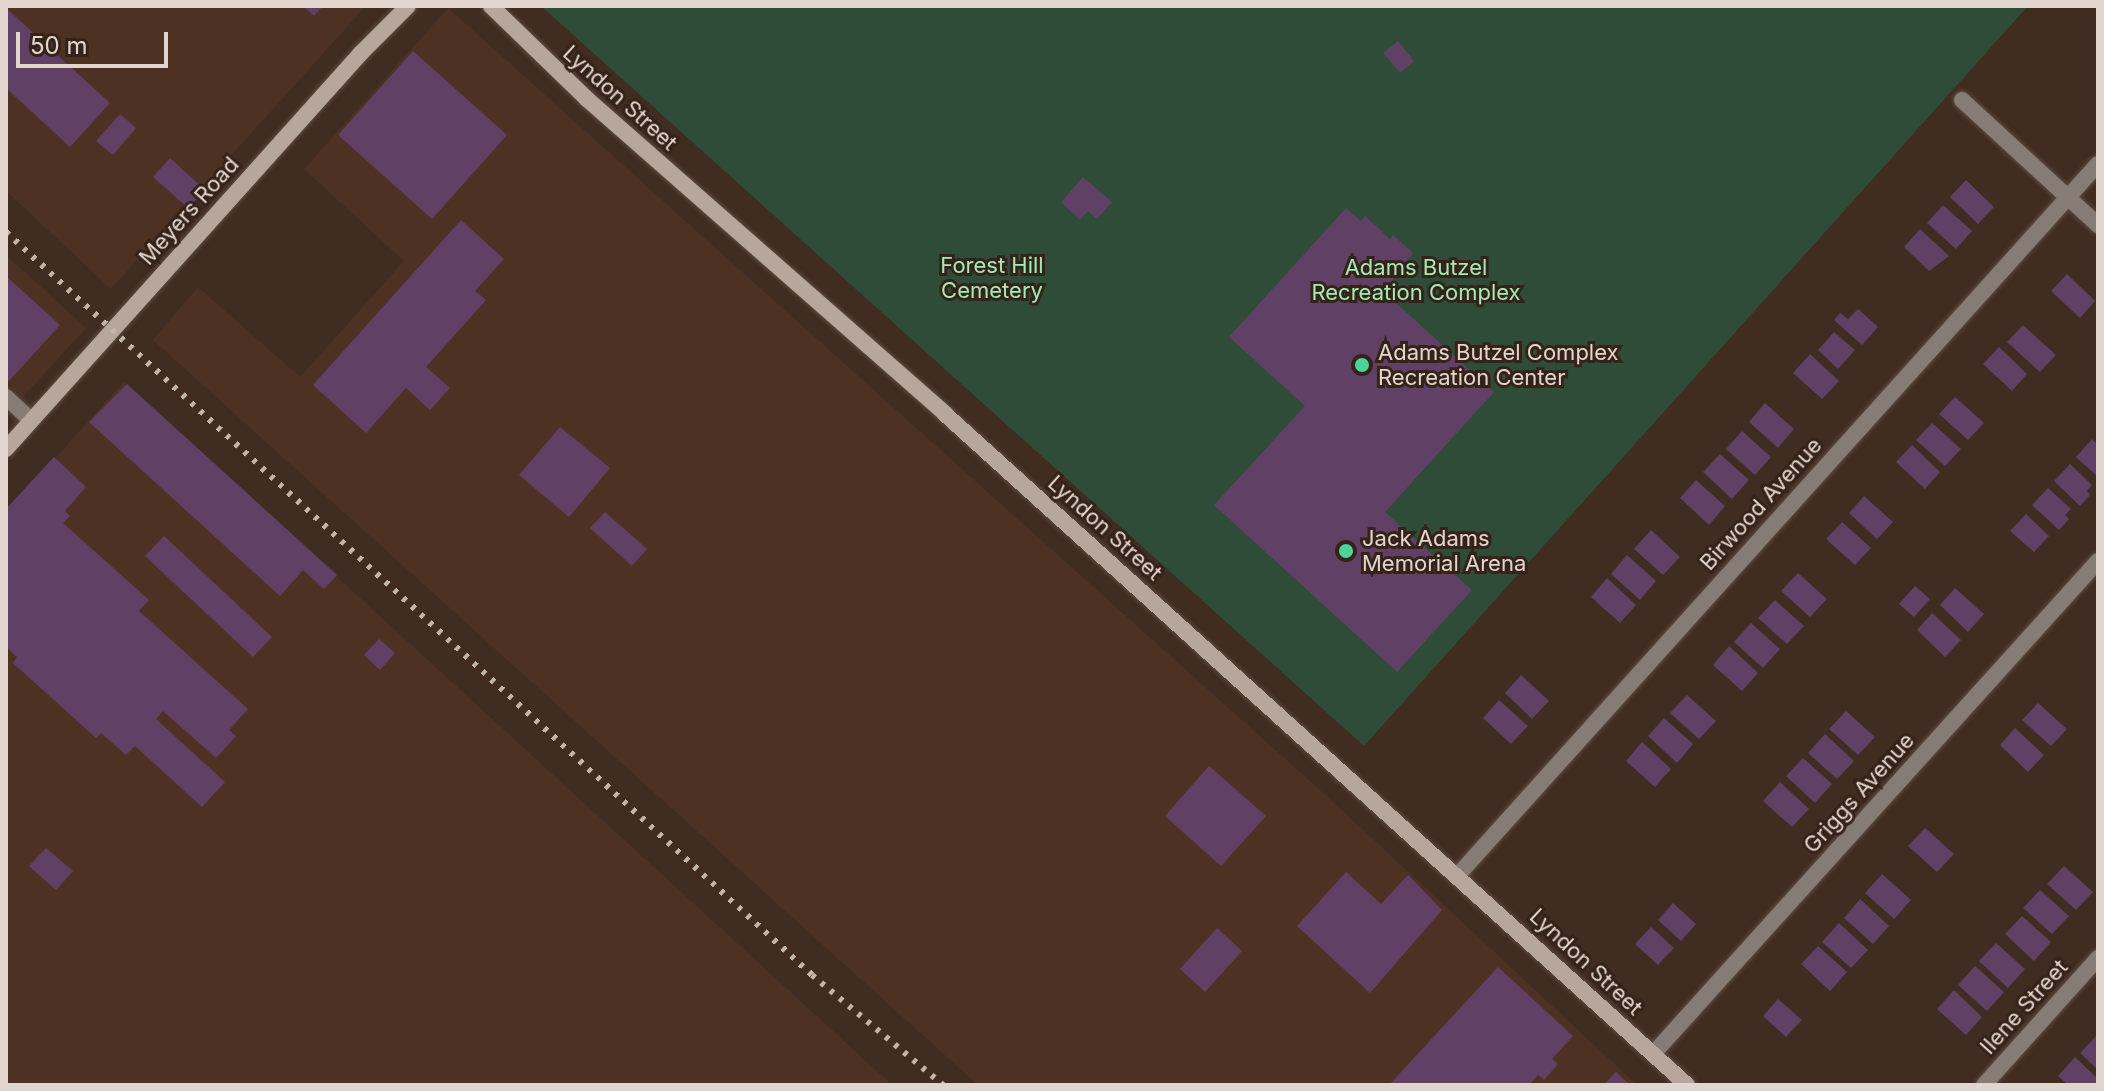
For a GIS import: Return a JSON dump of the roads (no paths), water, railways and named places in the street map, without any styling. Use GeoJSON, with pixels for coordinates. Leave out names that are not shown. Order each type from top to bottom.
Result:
{"type":"FeatureCollection","features":[{"type":"Feature","properties":{"kind":"street","name":"Meyers Road"},"geometry":{"type":"LineString","coordinates":[[6,449],[361,53],[408,6]]}},
{"type":"Feature","properties":{"kind":"street","name":"Lyndon Street"},"geometry":{"type":"LineString","coordinates":[[491,6],[587,99],[945,414],[1687,1085]]}},
{"type":"Feature","properties":{"kind":"street"},"geometry":{"type":"LineString","coordinates":[[1962,100],[2098,225]]}},
{"type":"Feature","properties":{"kind":"street","name":"Birwood Avenue"},"geometry":{"type":"LineString","coordinates":[[1458,875],[2098,164]]}},
{"type":"Feature","properties":{"kind":"street"},"geometry":{"type":"LineString","coordinates":[[6,397],[31,420]]}},
{"type":"Feature","properties":{"kind":"street","name":"Griggs Avenue"},"geometry":{"type":"LineString","coordinates":[[1653,1054],[2098,561]]}},
{"type":"Feature","properties":{"kind":"street","name":"Ilene Street"},"geometry":{"type":"LineString","coordinates":[[1984,1085],[2098,958]]}},
{"type":"Feature","properties":{"kind":"railway"},"geometry":{"type":"LineString","coordinates":[[6,232],[812,975],[943,1085]]}},
{"type":"Feature","properties":{"kind":"place","name":"Adams Butzel Complex Recreation Center"},"geometry":{"type":"Point","coordinates":[1362,365]}},
{"type":"Feature","properties":{"kind":"place","name":"Jack Adams Memorial Arena"},"geometry":{"type":"Point","coordinates":[1346,551]}},
{"type":"Feature","properties":{"kind":"park label","name":"Forest Hill Cemetery"},"geometry":{"type":"Point","coordinates":[992,278]}},
{"type":"Feature","properties":{"kind":"park label","name":"Adams Butzel Recreation Complex"},"geometry":{"type":"Point","coordinates":[1416,280]}}]}
